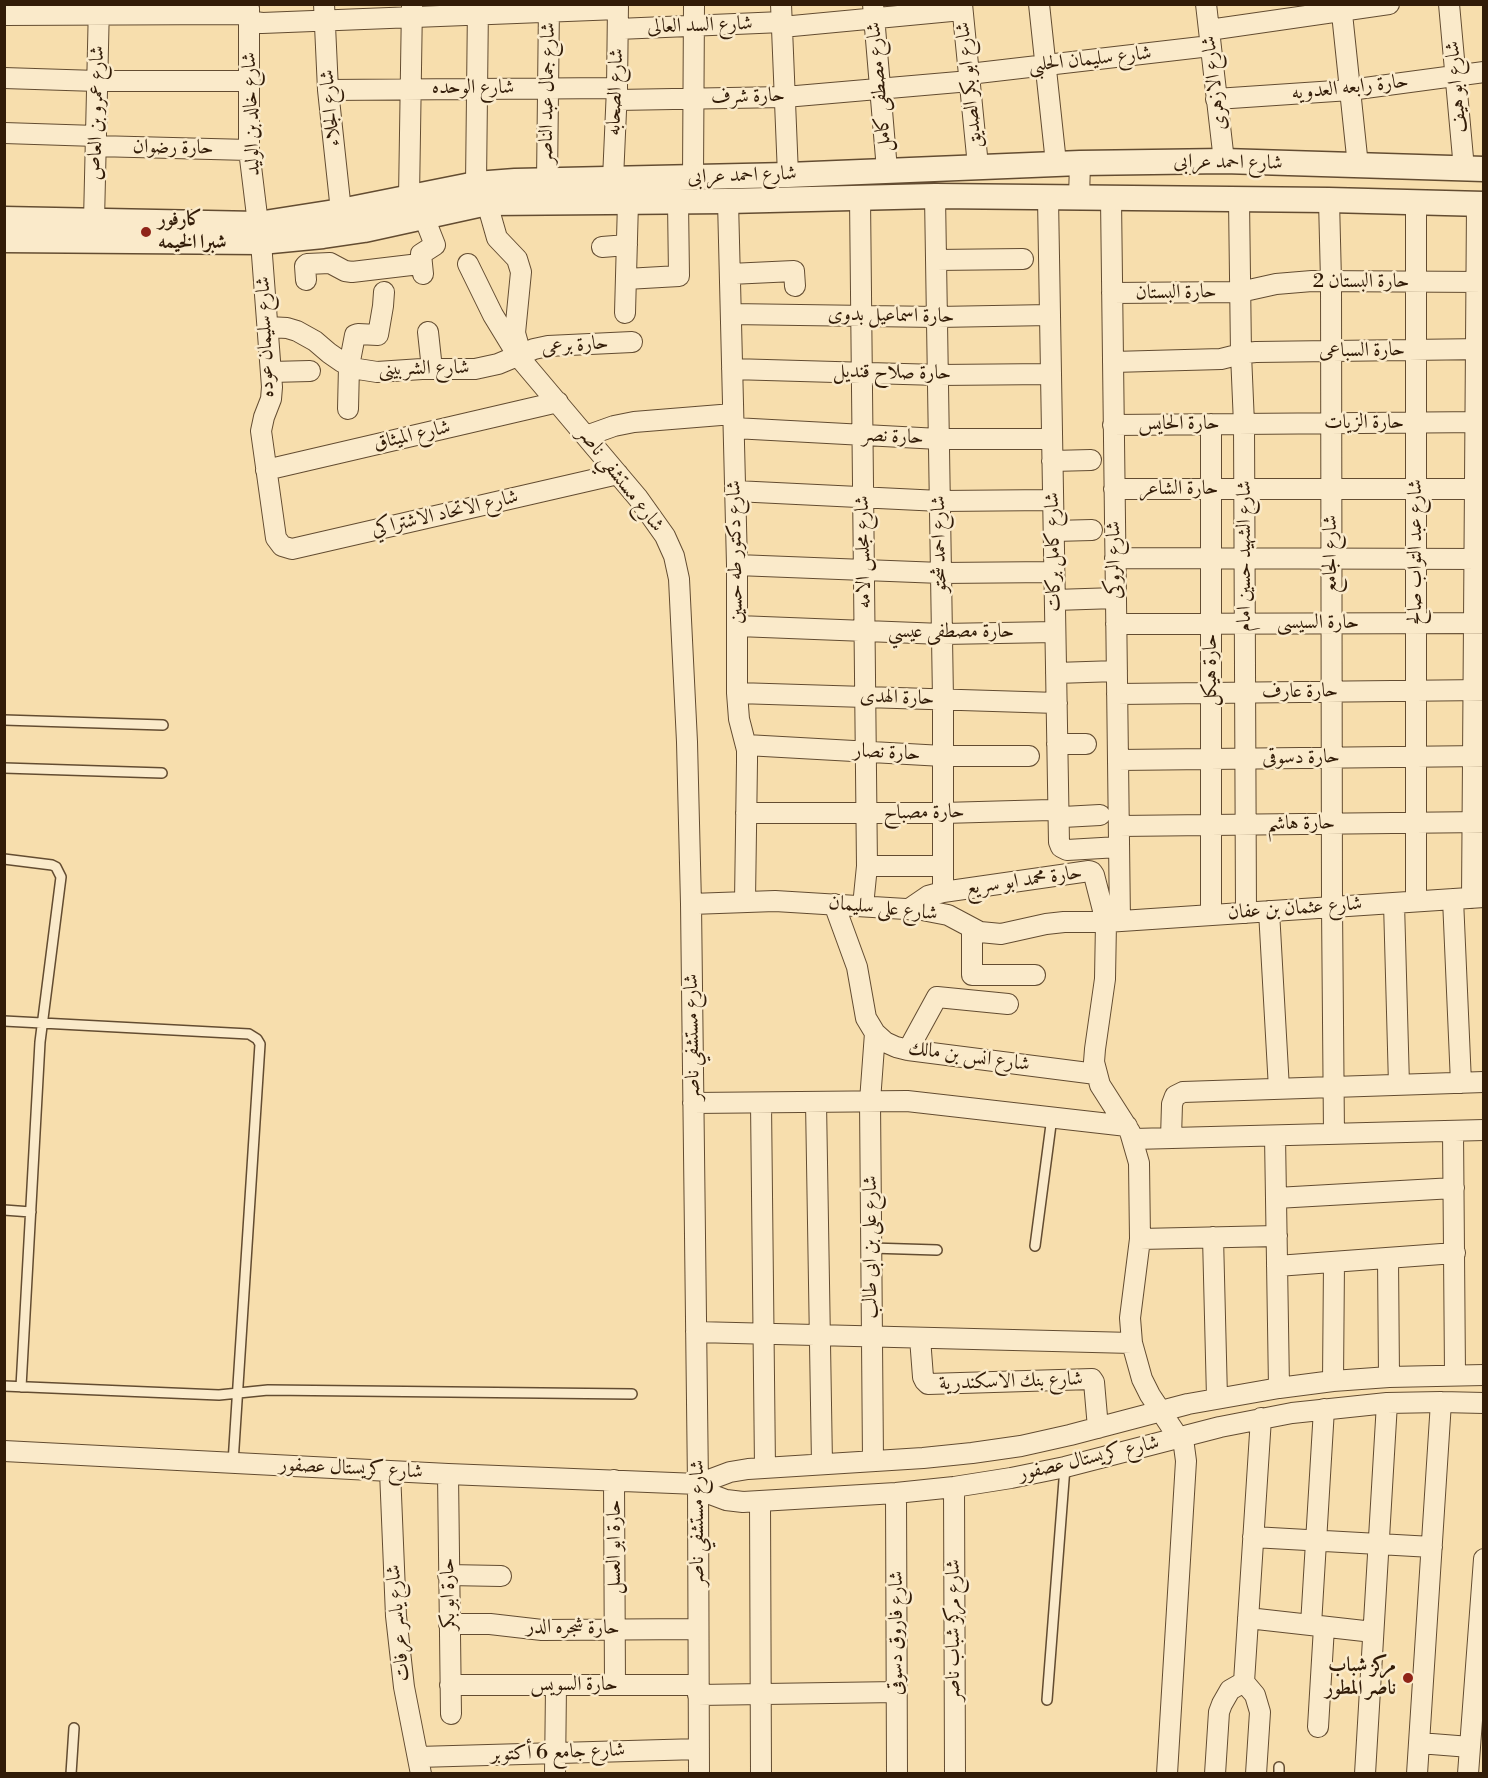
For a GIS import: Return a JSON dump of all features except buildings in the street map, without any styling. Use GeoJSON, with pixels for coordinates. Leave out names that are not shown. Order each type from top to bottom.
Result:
{"type":"FeatureCollection","features":[{"type":"Feature","properties":{"kind":"street"},"geometry":{"type":"LineString","coordinates":[[693,177],[694,4]]}},
{"type":"Feature","properties":{"kind":"street"},"geometry":{"type":"LineString","coordinates":[[1039,4],[1056,163]]}},
{"type":"Feature","properties":{"kind":"street","name":"شارع الازهرى"},"geometry":{"type":"LineString","coordinates":[[1206,4],[1224,161]]}},
{"type":"Feature","properties":{"kind":"street","name":"شارع سليمان الحلبى"},"geometry":{"type":"LineString","coordinates":[[880,89],[1210,38],[1342,8],[1389,4]]}},
{"type":"Feature","properties":{"kind":"street","name":"شارع ابو هيف"},"geometry":{"type":"LineString","coordinates":[[1449,4],[1456,76],[1474,169]]}},
{"type":"Feature","properties":{"kind":"street"},"geometry":{"type":"LineString","coordinates":[[4,15],[99,9],[238,14],[249,11],[255,22],[261,23],[324,13],[618,7]]}},
{"type":"Feature","properties":{"kind":"street","name":"شارع الصحابه"},"geometry":{"type":"LineString","coordinates":[[614,179],[618,7]]}},
{"type":"Feature","properties":{"kind":"street","name":"شارع السد العالى"},"geometry":{"type":"LineString","coordinates":[[618,29],[694,26],[873,11],[962,7]]}},
{"type":"Feature","properties":{"kind":"street","name":"شارع ابو بكر الصديق"},"geometry":{"type":"LineString","coordinates":[[962,7],[978,166]]}},
{"type":"Feature","properties":{"kind":"street","name":"شارع جمال عبد الناصر"},"geometry":{"type":"LineString","coordinates":[[547,181],[549,8]]}},
{"type":"Feature","properties":{"kind":"street"},"geometry":{"type":"LineString","coordinates":[[1342,8],[1358,166]]}},
{"type":"Feature","properties":{"kind":"street","name":"شارع عمرو بن العاص"},"geometry":{"type":"LineString","coordinates":[[94,221],[99,9]]}},
{"type":"Feature","properties":{"kind":"street"},"geometry":{"type":"LineString","coordinates":[[478,10],[477,88],[482,194],[497,238],[513,253],[520,265],[522,279],[515,333],[520,355]]}},
{"type":"Feature","properties":{"kind":"street","name":"شارع خالد بن الوليد"},"geometry":{"type":"LineString","coordinates":[[249,11],[249,150],[259,233]]}},
{"type":"Feature","properties":{"kind":"street"},"geometry":{"type":"LineString","coordinates":[[409,198],[412,11]]}},
{"type":"Feature","properties":{"kind":"street","name":"شارع مصطفى كامل"},"geometry":{"type":"LineString","coordinates":[[873,11],[887,170]]}},
{"type":"Feature","properties":{"kind":"street","name":"شارع الجلاء"},"geometry":{"type":"LineString","coordinates":[[324,13],[328,90],[341,211]]}},
{"type":"Feature","properties":{"kind":"street"},"geometry":{"type":"LineString","coordinates":[[782,18],[788,175]]}},
{"type":"Feature","properties":{"kind":"street","name":"حارة رابعه العدويه"},"geometry":{"type":"LineString","coordinates":[[1216,99],[1350,90],[1484,72]]}},
{"type":"Feature","properties":{"kind":"street"},"geometry":{"type":"LineString","coordinates":[[4,78],[97,81],[250,81]]}},
{"type":"Feature","properties":{"kind":"street","name":"شارع الوحده"},"geometry":{"type":"LineString","coordinates":[[328,90],[548,88],[617,94]]}},
{"type":"Feature","properties":{"kind":"street","name":"حارة شرف"},"geometry":{"type":"LineString","coordinates":[[617,94],[693,98],[785,97],[880,89]]}},
{"type":"Feature","properties":{"kind":"street","name":"حارة رضوان"},"geometry":{"type":"LineString","coordinates":[[4,133],[249,150]]}},
{"type":"Feature","properties":{"kind":"street","name":"شارع احمد عرابى"},"geometry":{"type":"LineString","coordinates":[[4,219],[94,221],[323,236],[424,217],[445,211],[482,194],[547,181],[788,175],[1056,163],[1224,161],[1474,169]]}},
{"type":"Feature","properties":{"kind":"street"},"geometry":{"type":"LineString","coordinates":[[1079,198],[1080,163]]}},
{"type":"Feature","properties":{"kind":"street","name":"شارع احمد عرابى"},"geometry":{"type":"LineString","coordinates":[[4,240],[259,233],[341,211],[409,198],[482,194],[628,202],[935,196],[1480,204]]}},
{"type":"Feature","properties":{"kind":"street","name":"شارع احمد شحتو"},"geometry":{"type":"LineString","coordinates":[[935,196],[943,700],[943,892]]}},
{"type":"Feature","properties":{"kind":"street","name":"شارع مجلس الامه"},"geometry":{"type":"LineString","coordinates":[[860,198],[867,813],[867,866],[863,906]]}},
{"type":"Feature","properties":{"kind":"street","name":"شارع كامل بركات"},"geometry":{"type":"LineString","coordinates":[[1048,198],[1059,842],[1064,849],[1070,850],[1119,847]]}},
{"type":"Feature","properties":{"kind":"street","name":"شارع الروكى"},"geometry":{"type":"LineString","coordinates":[[1111,199],[1119,826],[1113,922]]}},
{"type":"Feature","properties":{"kind":"street","name":"شارع الشهيد حسين امام"},"geometry":{"type":"LineString","coordinates":[[1239,200],[1244,424],[1246,913]]}},
{"type":"Feature","properties":{"kind":"street","name":"شارع الجامع"},"geometry":{"type":"LineString","coordinates":[[1329,200],[1334,1134]]}},
{"type":"Feature","properties":{"kind":"street"},"geometry":{"type":"LineString","coordinates":[[626,279],[677,278],[679,276],[678,201]]}},
{"type":"Feature","properties":{"kind":"street","name":"شارع دكتور طه حسين"},"geometry":{"type":"LineString","coordinates":[[728,201],[737,565],[737,693],[747,760],[745,901]]}},
{"type":"Feature","properties":{"kind":"street"},"geometry":{"type":"LineString","coordinates":[[625,313],[628,202]]}},
{"type":"Feature","properties":{"kind":"street","name":"شارع عبد التواب صالح"},"geometry":{"type":"LineString","coordinates":[[1416,202],[1416,901]]}},
{"type":"Feature","properties":{"kind":"street"},"geometry":{"type":"LineString","coordinates":[[1461,1083],[1470,898],[1478,822],[1480,204]]}},
{"type":"Feature","properties":{"kind":"street"},"geometry":{"type":"LineString","coordinates":[[306,280],[305,266],[307,264],[325,263],[352,272],[417,269],[421,254],[435,245],[424,217]]}},
{"type":"Feature","properties":{"kind":"street","name":"شارع سليمان عوده"},"geometry":{"type":"LineString","coordinates":[[259,233],[271,372],[271,399],[261,430],[276,538]]}},
{"type":"Feature","properties":{"kind":"street"},"geometry":{"type":"LineString","coordinates":[[323,236],[325,263]]}},
{"type":"Feature","properties":{"kind":"street"},"geometry":{"type":"LineString","coordinates":[[602,247],[627,245]]}},
{"type":"Feature","properties":{"kind":"street"},"geometry":{"type":"LineString","coordinates":[[936,260],[1023,260]]}},
{"type":"Feature","properties":{"kind":"street","name":"شارع مستشفي ناصر"},"geometry":{"type":"LineString","coordinates":[[468,264],[493,315],[520,355],[618,474],[665,536],[674,556],[679,579],[691,904],[699,1773]]}},
{"type":"Feature","properties":{"kind":"street"},"geometry":{"type":"LineString","coordinates":[[730,274],[794,272],[795,286]]}},
{"type":"Feature","properties":{"kind":"street","name":"حارة البستان 2"},"geometry":{"type":"LineString","coordinates":[[1240,292],[1276,284],[1331,281],[1480,282]]}},
{"type":"Feature","properties":{"kind":"street"},"geometry":{"type":"LineString","coordinates":[[348,409],[350,366],[356,335],[376,336],[378,334],[384,292]]}},
{"type":"Feature","properties":{"kind":"street","name":"حارة البستان"},"geometry":{"type":"LineString","coordinates":[[1112,293],[1240,292]]}},
{"type":"Feature","properties":{"kind":"street","name":"حارة اسماعيل بدوى"},"geometry":{"type":"LineString","coordinates":[[731,314],[937,317],[1050,315]]}},
{"type":"Feature","properties":{"kind":"street","name":"شارع الشربينى"},"geometry":{"type":"LineString","coordinates":[[268,327],[287,328],[307,335],[335,358],[350,366],[377,372],[475,369],[498,364],[520,355]]}},
{"type":"Feature","properties":{"kind":"street"},"geometry":{"type":"LineString","coordinates":[[428,332],[432,369]]}},
{"type":"Feature","properties":{"kind":"street","name":"حارة برعى"},"geometry":{"type":"LineString","coordinates":[[520,355],[548,346],[632,342]]}},
{"type":"Feature","properties":{"kind":"street","name":"حارة السباعى"},"geometry":{"type":"LineString","coordinates":[[1113,362],[1221,359],[1256,352],[1480,349]]}},
{"type":"Feature","properties":{"kind":"street","name":"حارة صلاح قنديل"},"geometry":{"type":"LineString","coordinates":[[732,369],[938,375],[1051,374]]}},
{"type":"Feature","properties":{"kind":"street"},"geometry":{"type":"LineString","coordinates":[[271,372],[310,371]]}},
{"type":"Feature","properties":{"kind":"street","name":"شارع الميثاق"},"geometry":{"type":"LineString","coordinates":[[266,470],[558,402]]}},
{"type":"Feature","properties":{"kind":"street","name":"حارة نصر"},"geometry":{"type":"LineString","coordinates":[[586,436],[634,422],[734,421],[862,435],[939,440],[1052,439]]}},
{"type":"Feature","properties":{"kind":"street","name":"حارة الزيات"},"geometry":{"type":"LineString","coordinates":[[1244,424],[1480,422]]}},
{"type":"Feature","properties":{"kind":"street","name":"حارة هيكل"},"geometry":{"type":"LineString","coordinates":[[1211,424],[1211,915]]}},
{"type":"Feature","properties":{"kind":"street","name":"حارة الحايس"},"geometry":{"type":"LineString","coordinates":[[1113,425],[1244,424]]}},
{"type":"Feature","properties":{"kind":"street"},"geometry":{"type":"LineString","coordinates":[[1052,461],[1091,460]]}},
{"type":"Feature","properties":{"kind":"street","name":"شارع الاتحاد الاشتراكي"},"geometry":{"type":"LineString","coordinates":[[276,538],[282,546],[292,549],[618,474]]}},
{"type":"Feature","properties":{"kind":"street","name":"حارة الشاعر"},"geometry":{"type":"LineString","coordinates":[[1114,489],[1479,489]]}},
{"type":"Feature","properties":{"kind":"street"},"geometry":{"type":"LineString","coordinates":[[735,491],[940,501],[1053,500]]}},
{"type":"Feature","properties":{"kind":"street"},"geometry":{"type":"LineString","coordinates":[[1054,531],[1092,530]]}},
{"type":"Feature","properties":{"kind":"street"},"geometry":{"type":"LineString","coordinates":[[1115,558],[1479,559]]}},
{"type":"Feature","properties":{"kind":"street"},"geometry":{"type":"LineString","coordinates":[[737,565],[941,573],[1054,572]]}},
{"type":"Feature","properties":{"kind":"street"},"geometry":{"type":"LineString","coordinates":[[1055,600],[1116,598]]}},
{"type":"Feature","properties":{"kind":"street","name":"حارة السيسى"},"geometry":{"type":"LineString","coordinates":[[1116,624],[1479,623]]}},
{"type":"Feature","properties":{"kind":"street","name":"حارة مصطفى عيسي"},"geometry":{"type":"LineString","coordinates":[[738,626],[942,634],[1055,632]]}},
{"type":"Feature","properties":{"kind":"street"},"geometry":{"type":"LineString","coordinates":[[1056,673],[1117,671]]}},
{"type":"Feature","properties":{"kind":"street","name":"حارة عارف"},"geometry":{"type":"LineString","coordinates":[[1117,694],[1478,690]]}},
{"type":"Feature","properties":{"kind":"street","name":"حارة الهدى"},"geometry":{"type":"LineString","coordinates":[[737,693],[1057,703]]}},
{"type":"Feature","properties":{"kind":"street"},"geometry":{"type":"LineString","coordinates":[[1057,744],[1086,744]]}},
{"type":"Feature","properties":{"kind":"street","name":"حارة نصار"},"geometry":{"type":"LineString","coordinates":[[746,745],[943,756],[1029,756]]}},
{"type":"Feature","properties":{"kind":"street","name":"حارة دسوقى"},"geometry":{"type":"LineString","coordinates":[[1118,760],[1478,756]]}},
{"type":"Feature","properties":{"kind":"street","name":"حارة مصباح"},"geometry":{"type":"LineString","coordinates":[[746,813],[943,813],[1052,810],[1063,817],[1100,815]]}},
{"type":"Feature","properties":{"kind":"street","name":"حارة هاشم"},"geometry":{"type":"LineString","coordinates":[[1119,826],[1478,822]]}},
{"type":"Feature","properties":{"kind":"street"},"geometry":{"type":"LineString","coordinates":[[867,866],[943,866]]}},
{"type":"Feature","properties":{"kind":"street","name":"حارة محمد ابو سريع"},"geometry":{"type":"LineString","coordinates":[[909,909],[928,896],[943,892],[1090,871],[1093,873],[1113,922]]}},
{"type":"Feature","properties":{"kind":"street","name":"شارع عثمان بن عفان"},"geometry":{"type":"LineString","coordinates":[[1113,922],[1470,898]]}},
{"type":"Feature","properties":{"kind":"street","name":"شارع على سليمان"},"geometry":{"type":"LineString","coordinates":[[691,904],[745,901],[909,909],[948,915],[980,932],[1001,934],[1046,924],[1113,922]]}},
{"type":"Feature","properties":{"kind":"street"},"geometry":{"type":"LineString","coordinates":[[1394,903],[1399,1085]]}},
{"type":"Feature","properties":{"kind":"street"},"geometry":{"type":"LineString","coordinates":[[834,904],[857,967],[866,1018],[875,1033]]}},
{"type":"Feature","properties":{"kind":"street"},"geometry":{"type":"LineString","coordinates":[[1269,911],[1279,1089]]}},
{"type":"Feature","properties":{"kind":"street"},"geometry":{"type":"LineString","coordinates":[[1113,922],[1095,1049],[1096,1074],[1105,1095],[1130,1132],[1139,1163],[1140,1239],[1130,1318],[1132,1343],[1142,1379],[1184,1446],[1186,1461],[1167,1773]]}},
{"type":"Feature","properties":{"kind":"street"},"geometry":{"type":"LineString","coordinates":[[972,929],[972,975],[1035,975]]}},
{"type":"Feature","properties":{"kind":"street"},"geometry":{"type":"LineString","coordinates":[[908,1050],[936,997],[1008,1004]]}},
{"type":"Feature","properties":{"kind":"street","name":"شارع انس بن مالك"},"geometry":{"type":"LineString","coordinates":[[875,1033],[890,1045],[908,1050],[1096,1074]]}},
{"type":"Feature","properties":{"kind":"street","name":"شارع على بن ابى طالب"},"geometry":{"type":"LineString","coordinates":[[873,1460],[870,1101],[875,1033]]}},
{"type":"Feature","properties":{"kind":"street"},"geometry":{"type":"LineString","coordinates":[[1171,1138],[1172,1104],[1175,1096],[1188,1092],[1484,1082]]}},
{"type":"Feature","properties":{"kind":"street"},"geometry":{"type":"LineString","coordinates":[[816,1102],[822,1464]]}},
{"type":"Feature","properties":{"kind":"street"},"geometry":{"type":"LineString","coordinates":[[693,1103],[920,1102],[1052,1117],[1171,1138],[1484,1131]]}},
{"type":"Feature","properties":{"kind":"street"},"geometry":{"type":"LineString","coordinates":[[761,1103],[765,1468]]}},
{"type":"Feature","properties":{"kind":"street"},"geometry":{"type":"LineString","coordinates":[[1453,1131],[1455,1374]]}},
{"type":"Feature","properties":{"kind":"street"},"geometry":{"type":"LineString","coordinates":[[1275,1136],[1279,1388]]}},
{"type":"Feature","properties":{"kind":"street"},"geometry":{"type":"LineString","coordinates":[[1276,1198],[1454,1188]]}},
{"type":"Feature","properties":{"kind":"street"},"geometry":{"type":"LineString","coordinates":[[1140,1239],[1277,1236]]}},
{"type":"Feature","properties":{"kind":"street"},"geometry":{"type":"LineString","coordinates":[[1213,1237],[1217,1398]]}},
{"type":"Feature","properties":{"kind":"street"},"geometry":{"type":"LineString","coordinates":[[1277,1266],[1455,1253]]}},
{"type":"Feature","properties":{"kind":"street"},"geometry":{"type":"LineString","coordinates":[[1388,1258],[1389,1377]]}},
{"type":"Feature","properties":{"kind":"street"},"geometry":{"type":"LineString","coordinates":[[1333,1381],[1335,1262]]}},
{"type":"Feature","properties":{"kind":"street"},"geometry":{"type":"LineString","coordinates":[[696,1332],[1132,1343]]}},
{"type":"Feature","properties":{"kind":"street","name":"شارع بنك الاسكندرية"},"geometry":{"type":"LineString","coordinates":[[920,1338],[923,1377],[928,1384],[1092,1379],[1098,1428]]}},
{"type":"Feature","properties":{"kind":"street","name":"شارع كريستال عصفور"},"geometry":{"type":"LineString","coordinates":[[4,1451],[448,1474],[698,1484],[730,1472],[922,1458],[1021,1446],[1217,1398],[1279,1388],[1389,1377],[1484,1374]]}},
{"type":"Feature","properties":{"kind":"street"},"geometry":{"type":"LineString","coordinates":[[1417,1773],[1441,1402]]}},
{"type":"Feature","properties":{"kind":"street"},"geometry":{"type":"LineString","coordinates":[[1365,1773],[1387,1403]]}},
{"type":"Feature","properties":{"kind":"street","name":"شارع كريستال عصفور"},"geometry":{"type":"LineString","coordinates":[[698,1484],[710,1494],[726,1500],[760,1502],[896,1493],[954,1487],[1065,1467],[1261,1418],[1387,1403],[1484,1403]]}},
{"type":"Feature","properties":{"kind":"street"},"geometry":{"type":"LineString","coordinates":[[1318,1726],[1316,1541],[1324,1409]]}},
{"type":"Feature","properties":{"kind":"street"},"geometry":{"type":"LineString","coordinates":[[1256,1773],[1260,1712],[1255,1695],[1244,1682],[1261,1418]]}},
{"type":"Feature","properties":{"kind":"street","name":"شارع ياسر عرفات"},"geometry":{"type":"LineString","coordinates":[[390,1471],[396,1616],[405,1687],[420,1765]]}},
{"type":"Feature","properties":{"kind":"street","name":"حارة ابو بكر"},"geometry":{"type":"LineString","coordinates":[[448,1474],[451,1714]]}},
{"type":"Feature","properties":{"kind":"street","name":"حارة ابو العسل"},"geometry":{"type":"LineString","coordinates":[[614,1480],[615,1685]]}},
{"type":"Feature","properties":{"kind":"street","name":"شارع مركز شباب ناصر"},"geometry":{"type":"LineString","coordinates":[[954,1487],[955,1773]]}},
{"type":"Feature","properties":{"kind":"street","name":"شارع فاروق دسوقى"},"geometry":{"type":"LineString","coordinates":[[896,1493],[897,1773]]}},
{"type":"Feature","properties":{"kind":"street"},"geometry":{"type":"LineString","coordinates":[[760,1502],[761,1773]]}},
{"type":"Feature","properties":{"kind":"street"},"geometry":{"type":"LineString","coordinates":[[1253,1537],[1432,1547]]}},
{"type":"Feature","properties":{"kind":"street"},"geometry":{"type":"LineString","coordinates":[[1468,1773],[1484,1559]]}},
{"type":"Feature","properties":{"kind":"street"},"geometry":{"type":"LineString","coordinates":[[448,1575],[501,1576]]}},
{"type":"Feature","properties":{"kind":"street"},"geometry":{"type":"LineString","coordinates":[[1248,1618],[1373,1632]]}},
{"type":"Feature","properties":{"kind":"street","name":"حارة شجره الدر"},"geometry":{"type":"LineString","coordinates":[[449,1624],[490,1624],[532,1629],[698,1629]]}},
{"type":"Feature","properties":{"kind":"street"},"geometry":{"type":"LineString","coordinates":[[1215,1773],[1222,1704],[1230,1690],[1244,1682]]}},
{"type":"Feature","properties":{"kind":"street","name":"حارة السويس"},"geometry":{"type":"LineString","coordinates":[[450,1686],[615,1685],[761,1694],[897,1692]]}},
{"type":"Feature","properties":{"kind":"street"},"geometry":{"type":"LineString","coordinates":[[555,1773],[556,1686]]}},
{"type":"Feature","properties":{"kind":"street"},"geometry":{"type":"LineString","coordinates":[[1419,1743],[1470,1747]]}},
{"type":"Feature","properties":{"kind":"street","name":"شارع جامع 6 أكتوبر"},"geometry":{"type":"LineString","coordinates":[[420,1765],[555,1753],[699,1749]]}},
{"type":"Feature","properties":{"kind":"lane"},"geometry":{"type":"LineString","coordinates":[[4,720],[163,725]]}},
{"type":"Feature","properties":{"kind":"lane"},"geometry":{"type":"LineString","coordinates":[[4,768],[162,773]]}},
{"type":"Feature","properties":{"kind":"lane"},"geometry":{"type":"LineString","coordinates":[[4,859],[52,865],[56,867],[61,877],[42,1023],[21,1387]]}},
{"type":"Feature","properties":{"kind":"lane"},"geometry":{"type":"LineString","coordinates":[[4,1021],[249,1034],[257,1039],[260,1048],[233,1463]]}},
{"type":"Feature","properties":{"kind":"lane"},"geometry":{"type":"LineString","coordinates":[[1035,1246],[1052,1117]]}},
{"type":"Feature","properties":{"kind":"lane"},"geometry":{"type":"LineString","coordinates":[[4,1210],[31,1212]]}},
{"type":"Feature","properties":{"kind":"lane"},"geometry":{"type":"LineString","coordinates":[[871,1248],[937,1250]]}},
{"type":"Feature","properties":{"kind":"lane"},"geometry":{"type":"LineString","coordinates":[[4,1386],[219,1395],[268,1390],[632,1394]]}},
{"type":"Feature","properties":{"kind":"lane"},"geometry":{"type":"LineString","coordinates":[[1047,1700],[1065,1467]]}},
{"type":"Feature","properties":{"kind":"lane"},"geometry":{"type":"LineString","coordinates":[[71,1773],[74,1728]]}},
{"type":"Feature","properties":{"kind":"place","name":"كارفور شبرا الخيمه"},"geometry":{"type":"Point","coordinates":[146,232]}},
{"type":"Feature","properties":{"kind":"place","name":"مركز شباب ناصر المطور"},"geometry":{"type":"Point","coordinates":[1408,1678]}}]}
